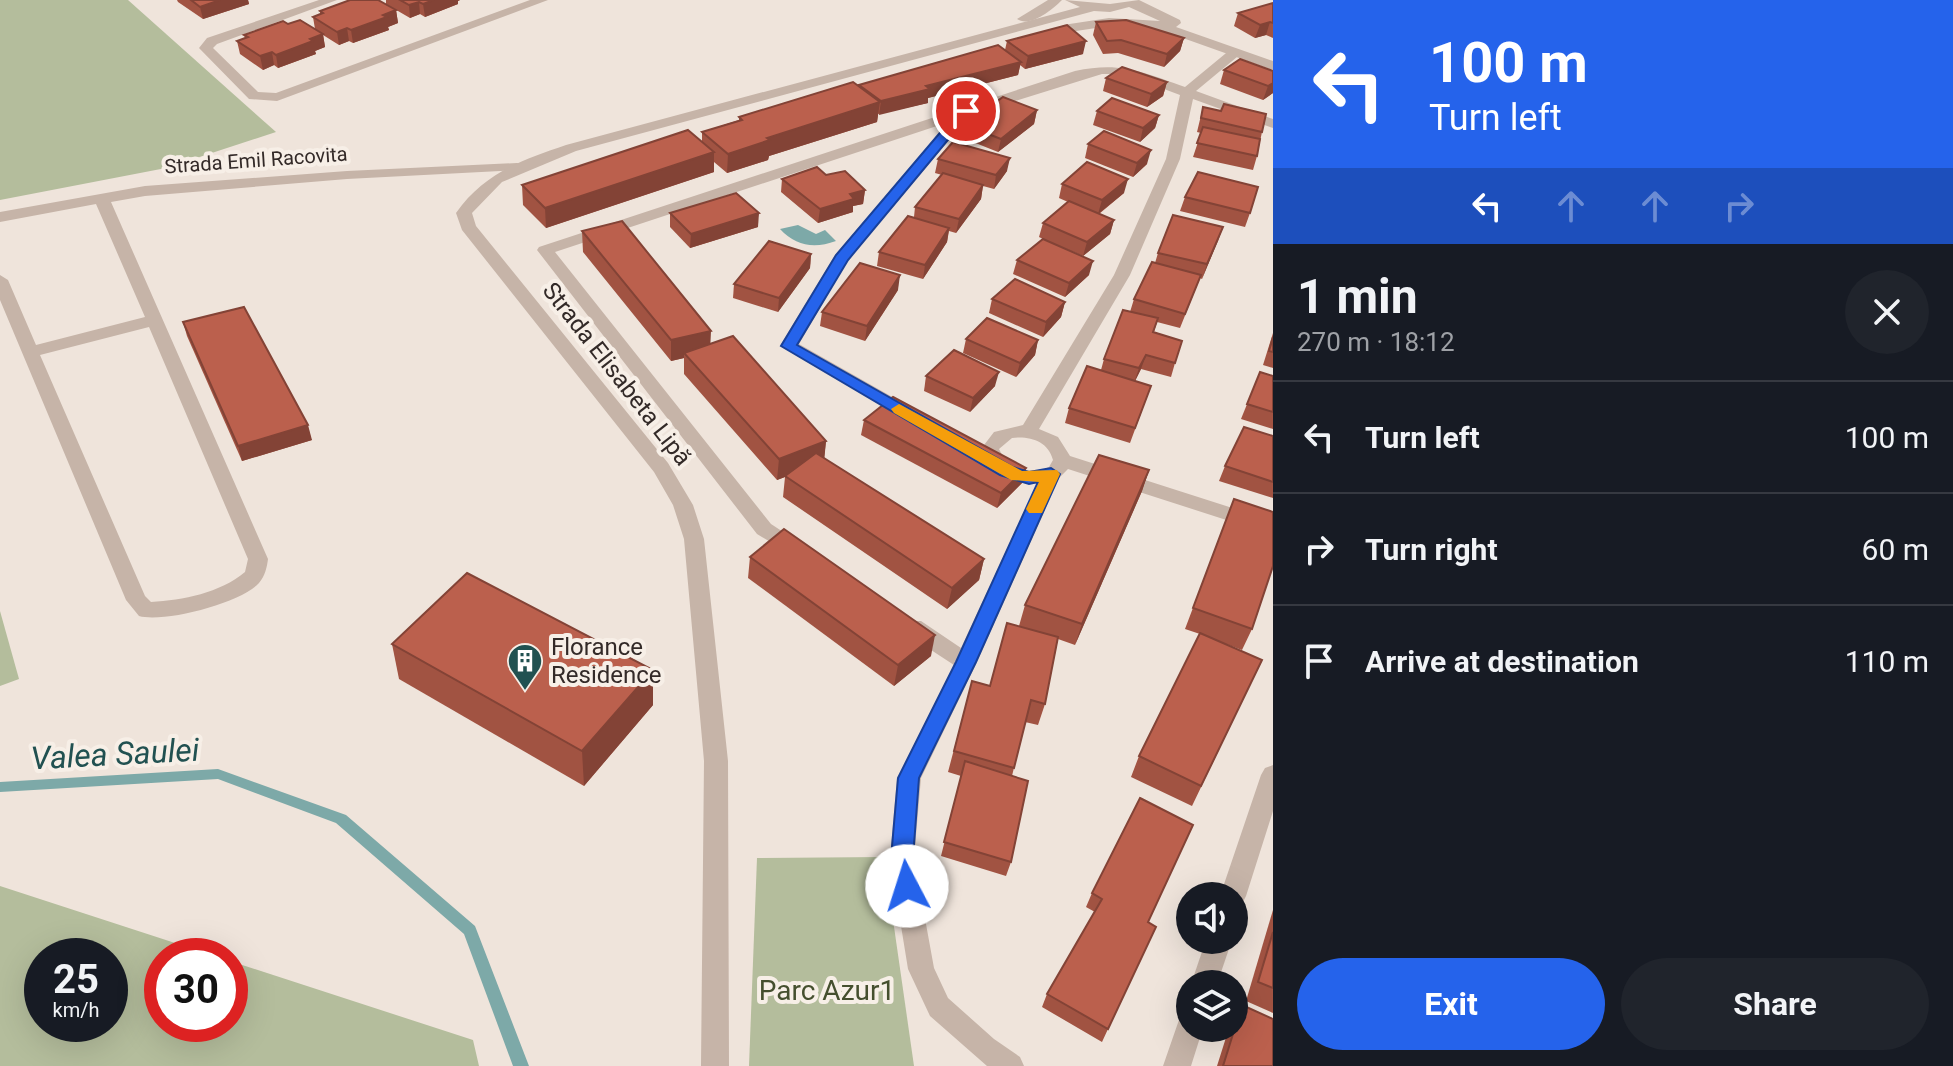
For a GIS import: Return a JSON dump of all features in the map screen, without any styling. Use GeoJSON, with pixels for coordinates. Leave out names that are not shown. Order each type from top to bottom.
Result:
{"type":"FeatureCollection","features":[{"type":"Feature","properties":{"kind":"street"},"geometry":{"type":"LineString","coordinates":[[331,0],[212,41],[206,48],[254,96],[277,97],[542,0]]}},
{"type":"Feature","properties":{"kind":"street","name":"Strada Elisabeta Lipă"},"geometry":{"type":"LineString","coordinates":[[868,68],[891,54],[1031,16],[1056,0]]}},
{"type":"Feature","properties":{"kind":"street"},"geometry":{"type":"LineString","coordinates":[[1071,0],[1092,7],[1110,8],[1273,66]]}},
{"type":"Feature","properties":{"kind":"street"},"geometry":{"type":"LineString","coordinates":[[1110,8],[1132,2],[1175,23],[1191,35]]}},
{"type":"Feature","properties":{"kind":"street","name":"Strada Elisabeta Lipă"},"geometry":{"type":"LineString","coordinates":[[715,1066],[716,761],[694,539],[683,505],[661,468],[468,227],[464,213],[473,197],[517,167],[633,130],[1055,20],[1092,7]]}},
{"type":"Feature","properties":{"kind":"street"},"geometry":{"type":"LineString","coordinates":[[868,68],[889,70],[1090,24],[1127,23],[1166,28]]}},
{"type":"Feature","properties":{"kind":"street"},"geometry":{"type":"LineString","coordinates":[[1028,432],[1122,275],[1173,159],[1188,91],[1236,52]]}},
{"type":"Feature","properties":{"kind":"street"},"geometry":{"type":"LineString","coordinates":[[814,562],[764,529],[545,250],[1080,74],[1102,70],[1126,70],[1273,124]]}},
{"type":"Feature","properties":{"kind":"street"},"geometry":{"type":"LineString","coordinates":[[932,428],[789,346],[841,258],[966,111]]}},
{"type":"Feature","properties":{"kind":"street","name":"Strada Emil Racovita"},"geometry":{"type":"LineString","coordinates":[[0,217],[145,191],[347,175],[517,167]]}},
{"type":"Feature","properties":{"kind":"street"},"geometry":{"type":"LineString","coordinates":[[0,280],[136,600],[146,610],[166,610],[239,588],[254,575],[258,559],[101,197]]}},
{"type":"Feature","properties":{"kind":"street"},"geometry":{"type":"LineString","coordinates":[[30,352],[154,320]]}},
{"type":"Feature","properties":{"kind":"street"},"geometry":{"type":"LineString","coordinates":[[998,465],[990,449],[998,436],[1017,431],[1028,432],[1057,445],[1057,467],[909,778],[902,858],[921,969],[939,1007],[984,1048],[1010,1066]]}},
{"type":"Feature","properties":{"kind":"street"},"geometry":{"type":"LineString","coordinates":[[972,450],[1017,476],[1029,478],[1057,467],[1273,528]]}},
{"type":"Feature","properties":{"kind":"street"},"geometry":{"type":"LineString","coordinates":[[890,612],[966,662]]}},
{"type":"Feature","properties":{"kind":"street"},"geometry":{"type":"LineString","coordinates":[[1238,882],[1273,775]]}},
{"type":"Feature","properties":{"kind":"street"},"geometry":{"type":"LineString","coordinates":[[1177,1066],[1185,1042]]}},
{"type":"Feature","properties":{"kind":"green space"},"geometry":{"type":"Polygon","coordinates":[[[0,0],[128,0],[276,132],[166,168],[0,200],[0,0]]]}},
{"type":"Feature","properties":{"kind":"green space"},"geometry":{"type":"Polygon","coordinates":[[[0,611],[19,679],[0,686],[0,611]]]}},
{"type":"Feature","properties":{"kind":"green space","name":"Parc Azur1"},"geometry":{"type":"Polygon","coordinates":[[[884,857],[914,1066],[749,1066],[757,858],[884,857]]]}},
{"type":"Feature","properties":{"kind":"green space"},"geometry":{"type":"Polygon","coordinates":[[[0,886],[160,938],[144,938],[144,1042],[248,1042],[248,967],[473,1040],[479,1066],[0,1066],[0,886]]]}},
{"type":"Feature","properties":{"kind":"water"},"geometry":{"type":"Polygon","coordinates":[[[798,225],[816,234],[825,230],[836,241],[806,244],[792,239],[780,229],[798,225]]]}},
{"type":"Feature","properties":{"kind":"building"},"geometry":{"type":"Polygon","coordinates":[[[191,0],[220,0],[200,7],[191,0]]]}},
{"type":"Feature","properties":{"kind":"building"},"geometry":{"type":"Polygon","coordinates":[[[350,0],[378,0],[396,10],[383,15],[387,17],[337,32],[313,17],[323,13],[320,11],[350,0]]]}},
{"type":"Feature","properties":{"kind":"building"},"geometry":{"type":"Polygon","coordinates":[[[400,0],[434,0],[409,5],[400,0]]]}},
{"type":"Feature","properties":{"kind":"building"},"geometry":{"type":"Polygon","coordinates":[[[1273,3],[1273,23],[1260,25],[1238,13],[1273,3]]]}},
{"type":"Feature","properties":{"kind":"building"},"geometry":{"type":"Polygon","coordinates":[[[300,20],[323,34],[276,55],[272,52],[260,56],[237,41],[248,37],[244,35],[283,21],[288,24],[300,20]]]}},
{"type":"Feature","properties":{"kind":"building"},"geometry":{"type":"Polygon","coordinates":[[[1126,20],[1184,38],[1167,54],[1121,40],[1107,41],[1096,22],[1126,20]]]}},
{"type":"Feature","properties":{"kind":"building"},"geometry":{"type":"Polygon","coordinates":[[[1067,25],[1086,41],[1028,56],[1007,41],[1067,25]]]}},
{"type":"Feature","properties":{"kind":"building"},"geometry":{"type":"Polygon","coordinates":[[[998,45],[1021,62],[881,101],[859,85],[998,45]]]}},
{"type":"Feature","properties":{"kind":"building"},"geometry":{"type":"Polygon","coordinates":[[[1240,59],[1273,71],[1273,83],[1268,86],[1224,70],[1240,59]]]}},
{"type":"Feature","properties":{"kind":"building"},"geometry":{"type":"Polygon","coordinates":[[[1122,67],[1167,82],[1151,94],[1106,78],[1122,67]]]}},
{"type":"Feature","properties":{"kind":"building"},"geometry":{"type":"Polygon","coordinates":[[[853,82],[880,102],[767,138],[770,140],[728,154],[702,132],[742,120],[739,117],[853,82]]]}},
{"type":"Feature","properties":{"kind":"building"},"geometry":{"type":"Polygon","coordinates":[[[1003,97],[1037,110],[1001,139],[965,125],[1003,97]]]}},
{"type":"Feature","properties":{"kind":"building"},"geometry":{"type":"Polygon","coordinates":[[[1112,98],[1159,115],[1143,128],[1097,111],[1112,98]]]}},
{"type":"Feature","properties":{"kind":"building"},"geometry":{"type":"Polygon","coordinates":[[[1224,104],[1266,114],[1262,132],[1201,118],[1203,107],[1221,111],[1224,104]]]}},
{"type":"Feature","properties":{"kind":"building"},"geometry":{"type":"Polygon","coordinates":[[[1203,127],[1260,139],[1257,156],[1197,143],[1203,127]]]}},
{"type":"Feature","properties":{"kind":"building"},"geometry":{"type":"Polygon","coordinates":[[[688,130],[714,152],[545,208],[522,185],[688,130]]]}},
{"type":"Feature","properties":{"kind":"building"},"geometry":{"type":"Polygon","coordinates":[[[1104,131],[1151,150],[1137,163],[1088,144],[1104,131]]]}},
{"type":"Feature","properties":{"kind":"building"},"geometry":{"type":"Polygon","coordinates":[[[953,142],[1010,158],[996,175],[938,159],[953,142]]]}},
{"type":"Feature","properties":{"kind":"building"},"geometry":{"type":"Polygon","coordinates":[[[1087,162],[1128,179],[1102,200],[1062,184],[1087,162]]]}},
{"type":"Feature","properties":{"kind":"building"},"geometry":{"type":"Polygon","coordinates":[[[817,167],[826,175],[845,171],[865,190],[850,194],[854,199],[820,209],[782,179],[817,167]]]}},
{"type":"Feature","properties":{"kind":"building"},"geometry":{"type":"Polygon","coordinates":[[[1198,172],[1258,187],[1250,213],[1185,197],[1198,172]]]}},
{"type":"Feature","properties":{"kind":"building"},"geometry":{"type":"Polygon","coordinates":[[[943,173],[983,185],[959,219],[915,207],[943,173]]]}},
{"type":"Feature","properties":{"kind":"building"},"geometry":{"type":"Polygon","coordinates":[[[736,193],[759,213],[691,234],[670,213],[736,193]]]}},
{"type":"Feature","properties":{"kind":"building"},"geometry":{"type":"Polygon","coordinates":[[[1069,201],[1114,220],[1087,242],[1043,223],[1069,201]]]}},
{"type":"Feature","properties":{"kind":"building"},"geometry":{"type":"Polygon","coordinates":[[[1173,215],[1223,227],[1207,264],[1158,253],[1173,215]]]}},
{"type":"Feature","properties":{"kind":"building"},"geometry":{"type":"Polygon","coordinates":[[[908,216],[949,228],[925,265],[879,252],[908,216]]]}},
{"type":"Feature","properties":{"kind":"building"},"geometry":{"type":"Polygon","coordinates":[[[622,221],[711,331],[671,340],[582,231],[622,221]]]}},
{"type":"Feature","properties":{"kind":"building"},"geometry":{"type":"Polygon","coordinates":[[[1043,239],[1093,261],[1069,283],[1017,260],[1043,239]]]}},
{"type":"Feature","properties":{"kind":"building"},"geometry":{"type":"Polygon","coordinates":[[[769,241],[811,254],[779,298],[734,284],[769,241]]]}},
{"type":"Feature","properties":{"kind":"building"},"geometry":{"type":"Polygon","coordinates":[[[1152,262],[1201,275],[1185,314],[1134,299],[1152,262]]]}},
{"type":"Feature","properties":{"kind":"building"},"geometry":{"type":"Polygon","coordinates":[[[860,263],[900,275],[867,326],[822,312],[860,263]]]}},
{"type":"Feature","properties":{"kind":"building"},"geometry":{"type":"Polygon","coordinates":[[[1015,279],[1065,302],[1046,322],[992,299],[1015,279]]]}},
{"type":"Feature","properties":{"kind":"building"},"geometry":{"type":"Polygon","coordinates":[[[244,307],[308,425],[238,446],[183,322],[244,307]]]}},
{"type":"Feature","properties":{"kind":"building"},"geometry":{"type":"Polygon","coordinates":[[[1123,310],[1158,318],[1153,332],[1182,341],[1175,363],[1146,355],[1139,368],[1104,359],[1123,310]]]}},
{"type":"Feature","properties":{"kind":"building"},"geometry":{"type":"Polygon","coordinates":[[[987,318],[1038,340],[1020,363],[966,339],[987,318]]]}},
{"type":"Feature","properties":{"kind":"building"},"geometry":{"type":"Polygon","coordinates":[[[733,336],[826,441],[779,459],[684,353],[733,336]]]}},
{"type":"Feature","properties":{"kind":"building"},"geometry":{"type":"Polygon","coordinates":[[[954,350],[999,372],[973,398],[926,376],[954,350]]]}},
{"type":"Feature","properties":{"kind":"building"},"geometry":{"type":"Polygon","coordinates":[[[1087,366],[1151,386],[1135,428],[1069,408],[1087,366]]]}},
{"type":"Feature","properties":{"kind":"building"},"geometry":{"type":"Polygon","coordinates":[[[1260,372],[1273,376],[1273,412],[1247,404],[1260,372]]]}},
{"type":"Feature","properties":{"kind":"building"},"geometry":{"type":"Polygon","coordinates":[[[893,397],[1026,468],[1001,493],[864,420],[893,397]]]}},
{"type":"Feature","properties":{"kind":"building"},"geometry":{"type":"Polygon","coordinates":[[[1244,427],[1273,436],[1273,482],[1225,466],[1244,427]]]}},
{"type":"Feature","properties":{"kind":"building"},"geometry":{"type":"Polygon","coordinates":[[[816,453],[984,559],[952,588],[785,476],[816,453]]]}},
{"type":"Feature","properties":{"kind":"building"},"geometry":{"type":"Polygon","coordinates":[[[1099,455],[1149,470],[1082,624],[1025,605],[1099,455]]]}},
{"type":"Feature","properties":{"kind":"building"},"geometry":{"type":"Polygon","coordinates":[[[1234,499],[1273,512],[1273,566],[1252,629],[1193,608],[1234,499]]]}},
{"type":"Feature","properties":{"kind":"building"},"geometry":{"type":"Polygon","coordinates":[[[784,529],[935,635],[898,665],[750,557],[784,529]]]}},
{"type":"Feature","properties":{"kind":"building","name":"Florance Residence"},"geometry":{"type":"Polygon","coordinates":[[[467,573],[653,670],[582,751],[392,644],[467,573]]]}},
{"type":"Feature","properties":{"kind":"building"},"geometry":{"type":"Polygon","coordinates":[[[1007,623],[1058,637],[1045,704],[1031,700],[1014,768],[954,751],[972,681],[990,686],[1007,623]]]}},
{"type":"Feature","properties":{"kind":"building"},"geometry":{"type":"Polygon","coordinates":[[[1200,633],[1262,660],[1201,786],[1139,756],[1200,633]]]}},
{"type":"Feature","properties":{"kind":"building"},"geometry":{"type":"Polygon","coordinates":[[[965,761],[1028,781],[1011,862],[944,842],[965,761]]]}},
{"type":"Feature","properties":{"kind":"building"},"geometry":{"type":"Polygon","coordinates":[[[1140,798],[1193,825],[1148,922],[1156,927],[1108,1029],[1047,994],[1102,899],[1092,893],[1140,798]]]}},
{"type":"Feature","properties":{"kind":"building"},"geometry":{"type":"Polygon","coordinates":[[[1273,932],[1273,988],[1258,982],[1273,932]]]}},
{"type":"Feature","properties":{"kind":"building"},"geometry":{"type":"Polygon","coordinates":[[[1248,1008],[1273,1019],[1273,1066],[1223,1066],[1230,1042],[1248,1042],[1248,1008]]]}},
{"type":"Feature","properties":{"kind":"waterway","name":"Valea Saulei"},"geometry":{"type":"LineString","coordinates":[[0,787],[218,774],[341,819],[470,930],[521,1066]]}},
{"type":"Feature","properties":{"kind":"slow traffic"},"geometry":{"type":"LineString","coordinates":[[899,409],[1017,476],[1029,478],[1051,474],[1035,509]]}},
{"type":"Feature","properties":{"kind":"place","name":"Florance Residence"},"geometry":{"type":"Point","coordinates":[525,692]}},
{"type":"Feature","properties":{"kind":"route"},"geometry":{"type":"LineString","coordinates":[[907,886],[902,858],[909,778],[966,662],[1051,474],[1029,478],[1017,476],[789,346],[841,258],[966,111]]}}]}
